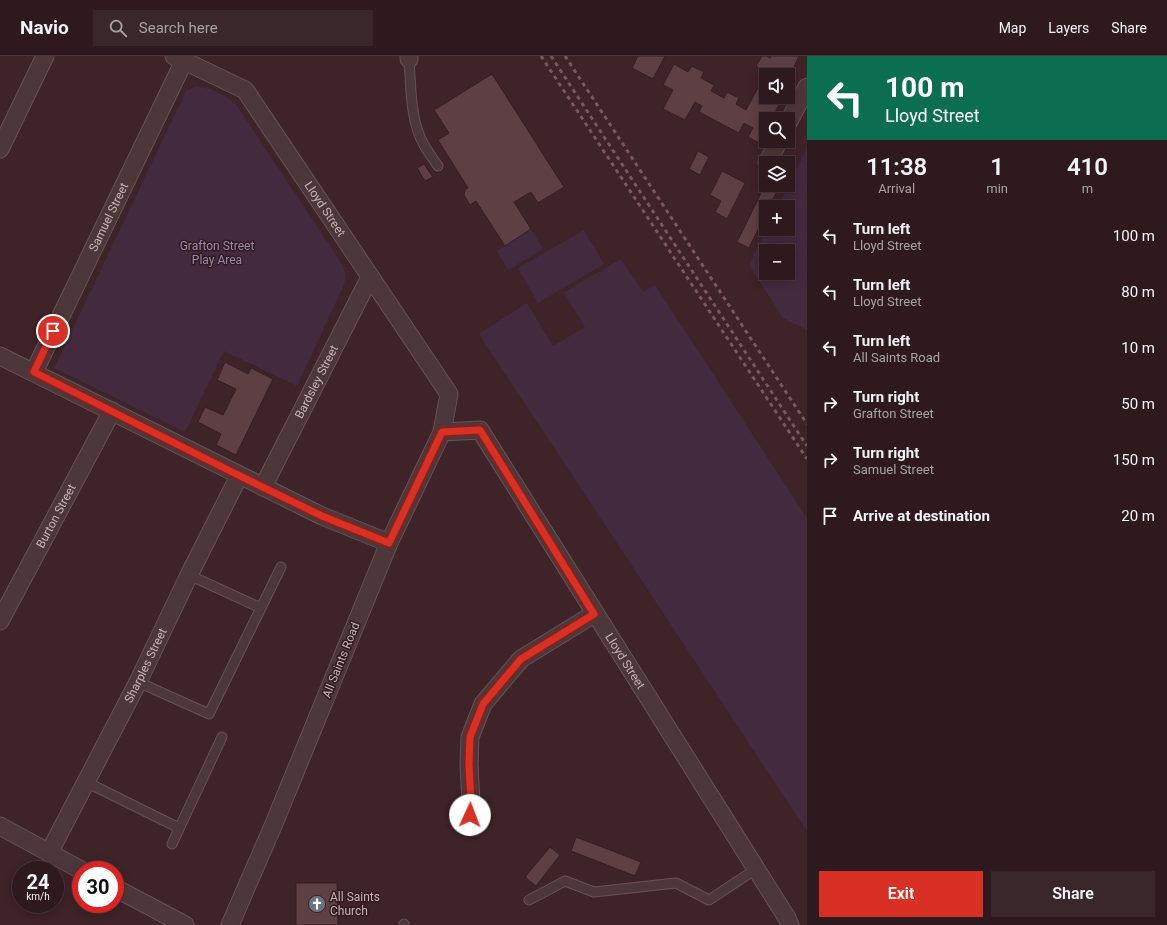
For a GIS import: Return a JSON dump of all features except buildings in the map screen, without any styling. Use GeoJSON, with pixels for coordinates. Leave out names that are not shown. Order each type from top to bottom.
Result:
{"type":"FeatureCollection","features":[{"type":"Feature","properties":{"kind":"street"},"geometry":{"type":"LineString","coordinates":[[0,149],[45,56]]}},
{"type":"Feature","properties":{"kind":"street","name":"Lloyd Street"},"geometry":{"type":"LineString","coordinates":[[179,59],[245,90],[449,394]]}},
{"type":"Feature","properties":{"kind":"street","name":"Samuel Street"},"geometry":{"type":"LineString","coordinates":[[34,372],[179,59]]}},
{"type":"Feature","properties":{"kind":"street"},"geometry":{"type":"LineString","coordinates":[[794,112],[807,87]]}},
{"type":"Feature","properties":{"kind":"street","name":"Bardsley Street"},"geometry":{"type":"LineString","coordinates":[[263,487],[370,277]]}},
{"type":"Feature","properties":{"kind":"street"},"geometry":{"type":"LineString","coordinates":[[0,356],[322,516],[389,543]]}},
{"type":"Feature","properties":{"kind":"street","name":"All Saints Road"},"geometry":{"type":"LineString","coordinates":[[230,925],[273,826],[389,543],[442,432],[449,394]]}},
{"type":"Feature","properties":{"kind":"street","name":"Burton Street"},"geometry":{"type":"LineString","coordinates":[[0,621],[112,411]]}},
{"type":"Feature","properties":{"kind":"street","name":"Lloyd Street"},"geometry":{"type":"LineString","coordinates":[[442,432],[480,430],[790,925]]}},
{"type":"Feature","properties":{"kind":"street","name":"Sharples Street"},"geometry":{"type":"LineString","coordinates":[[49,853],[138,682],[189,575],[239,476]]}},
{"type":"Feature","properties":{"kind":"street"},"geometry":{"type":"LineString","coordinates":[[469,827],[471,803],[469,764],[470,737],[483,704],[521,659],[594,614]]}},
{"type":"Feature","properties":{"kind":"street"},"geometry":{"type":"LineString","coordinates":[[0,826],[72,865]]}},
{"type":"Feature","properties":{"kind":"street"},"geometry":{"type":"LineString","coordinates":[[124,893],[185,925]]}},
{"type":"Feature","properties":{"kind":"lane"},"geometry":{"type":"LineString","coordinates":[[409,57],[416,124],[424,144],[438,166]]}},
{"type":"Feature","properties":{"kind":"lane"},"geometry":{"type":"LineString","coordinates":[[138,682],[209,714],[281,567]]}},
{"type":"Feature","properties":{"kind":"lane"},"geometry":{"type":"LineString","coordinates":[[189,575],[261,608]]}},
{"type":"Feature","properties":{"kind":"lane"},"geometry":{"type":"LineString","coordinates":[[172,844],[222,737]]}},
{"type":"Feature","properties":{"kind":"lane"},"geometry":{"type":"LineString","coordinates":[[86,782],[179,828]]}},
{"type":"Feature","properties":{"kind":"lane"},"geometry":{"type":"LineString","coordinates":[[529,900],[565,881],[594,892],[676,883],[709,900],[756,869]]}},
{"type":"Feature","properties":{"kind":"green space","name":"Grafton Street Play Area"},"geometry":{"type":"Polygon","coordinates":[[[195,87],[206,88],[221,94],[235,103],[339,259],[345,271],[345,279],[342,289],[297,386],[224,351],[185,432],[54,368],[186,91],[195,87]]]}},
{"type":"Feature","properties":{"kind":"green space"},"geometry":{"type":"Polygon","coordinates":[[[807,148],[807,330],[783,318],[749,265],[759,245],[759,280],[795,280],[795,244],[760,244],[764,236],[795,236],[795,200],[781,200],[785,192],[795,192],[795,172],[807,148]]]}},
{"type":"Feature","properties":{"kind":"green space"},"geometry":{"type":"Polygon","coordinates":[[[531,229],[543,249],[508,270],[497,251],[531,229]]]}},
{"type":"Feature","properties":{"kind":"green space"},"geometry":{"type":"Polygon","coordinates":[[[584,230],[604,264],[538,303],[518,268],[584,230]]]}},
{"type":"Feature","properties":{"kind":"green space"},"geometry":{"type":"Polygon","coordinates":[[[621,259],[643,292],[655,285],[807,518],[807,831],[479,334],[527,303],[553,346],[585,327],[564,292],[621,259]]]}},
{"type":"Feature","properties":{"kind":"railway"},"geometry":{"type":"LineString","coordinates":[[541,56],[807,459]]}},
{"type":"Feature","properties":{"kind":"railway"},"geometry":{"type":"LineString","coordinates":[[551,56],[807,446]]}},
{"type":"Feature","properties":{"kind":"railway"},"geometry":{"type":"LineString","coordinates":[[565,56],[807,424]]}},
{"type":"Feature","properties":{"kind":"place","name":"All Saints Church"},"geometry":{"type":"Point","coordinates":[317,904]}},
{"type":"Feature","properties":{"kind":"route"},"geometry":{"type":"LineString","coordinates":[[53,331],[34,372],[322,516],[389,543],[442,432],[480,430],[594,614],[521,659],[483,704],[470,737],[470,815]]}}]}
